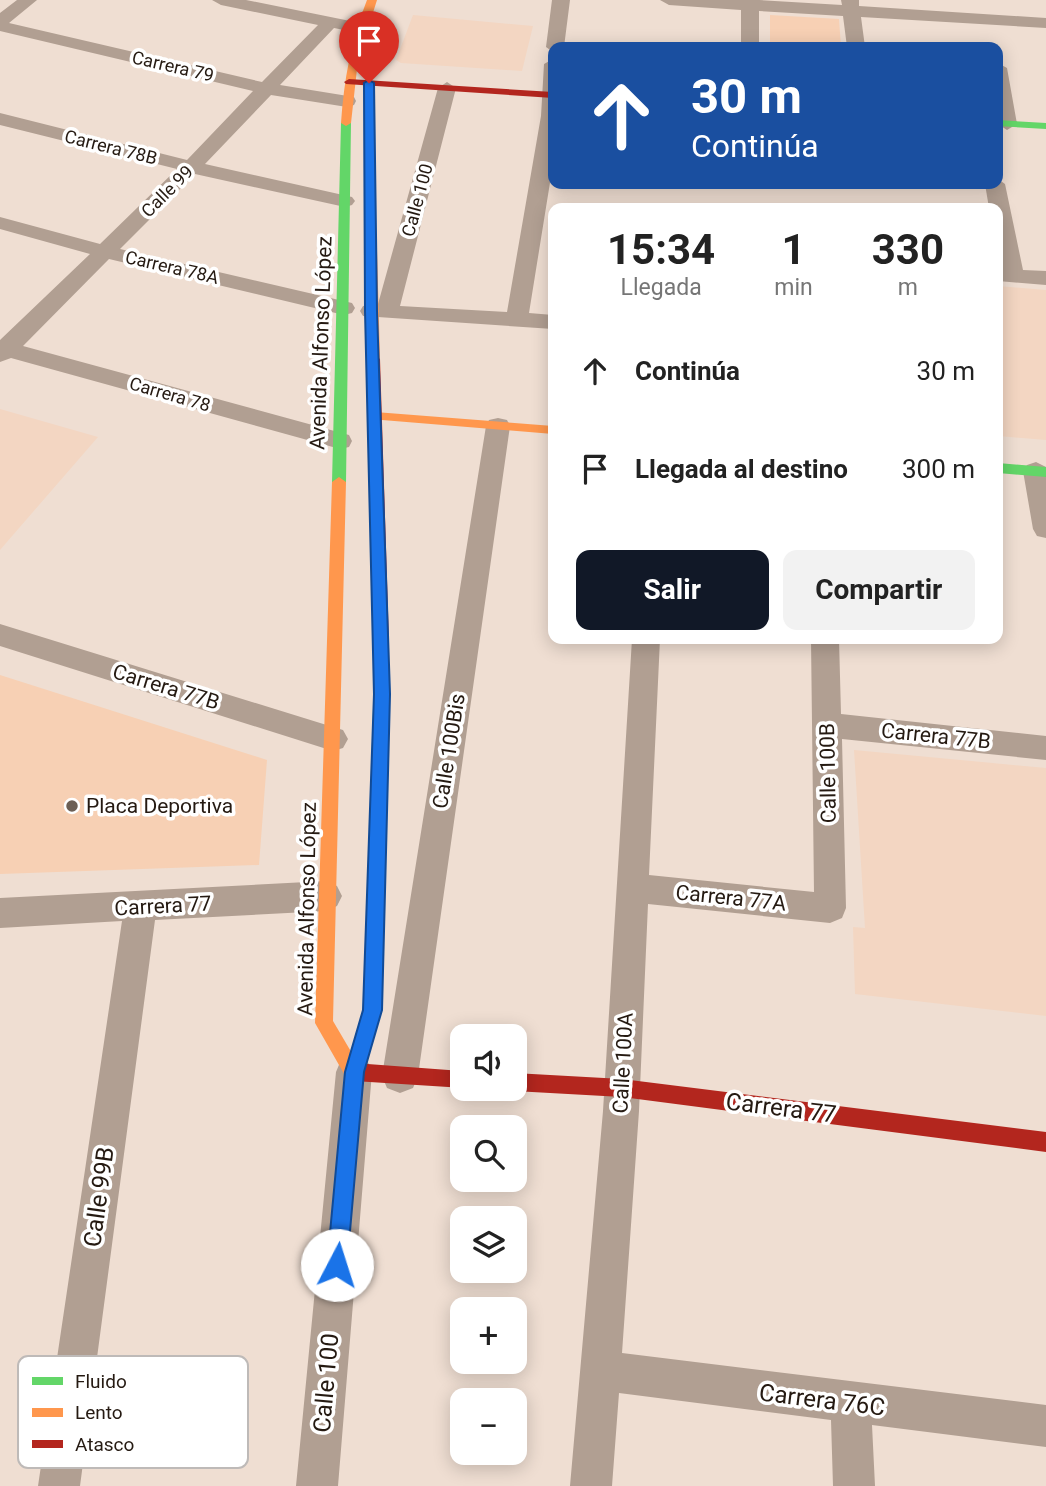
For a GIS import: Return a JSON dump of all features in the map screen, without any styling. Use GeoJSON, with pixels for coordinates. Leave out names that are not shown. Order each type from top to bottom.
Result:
{"type":"FeatureCollection","features":[{"type":"Feature","properties":{"kind":"street"},"geometry":{"type":"LineString","coordinates":[[0,23],[28,0]]}},
{"type":"Feature","properties":{"kind":"street"},"geometry":{"type":"LineString","coordinates":[[220,0],[359,28]]}},
{"type":"Feature","properties":{"kind":"street","name":"Avenida Alfonso López"},"geometry":{"type":"LineString","coordinates":[[354,1072],[324,1023],[326,897],[333,739],[347,101],[359,28],[372,0]]}},
{"type":"Feature","properties":{"kind":"street"},"geometry":{"type":"LineString","coordinates":[[556,42],[561,0]]}},
{"type":"Feature","properties":{"kind":"street"},"geometry":{"type":"LineString","coordinates":[[669,0],[850,6],[1046,23]]}},
{"type":"Feature","properties":{"kind":"street"},"geometry":{"type":"LineString","coordinates":[[986,0],[992,38]]}},
{"type":"Feature","properties":{"kind":"street"},"geometry":{"type":"LineString","coordinates":[[750,42],[751,3]]}},
{"type":"Feature","properties":{"kind":"street"},"geometry":{"type":"LineString","coordinates":[[850,6],[855,42]]}},
{"type":"Feature","properties":{"kind":"street","name":"Calle 99"},"geometry":{"type":"LineString","coordinates":[[2,351],[191,167],[330,22]]}},
{"type":"Feature","properties":{"kind":"street","name":"Carrera 79"},"geometry":{"type":"LineString","coordinates":[[0,23],[264,88],[347,101]]}},
{"type":"Feature","properties":{"kind":"street"},"geometry":{"type":"LineString","coordinates":[[369,90],[376,63]]}},
{"type":"Feature","properties":{"kind":"street"},"geometry":{"type":"LineString","coordinates":[[349,82],[369,90],[447,88],[548,95]]}},
{"type":"Feature","properties":{"kind":"street","name":"Calle 100"},"geometry":{"type":"LineString","coordinates":[[379,311],[447,88]]}},
{"type":"Feature","properties":{"kind":"street","name":"Carrera 78B"},"geometry":{"type":"LineString","coordinates":[[0,119],[191,167],[345,201]]}},
{"type":"Feature","properties":{"kind":"street"},"geometry":{"type":"LineString","coordinates":[[1003,124],[1046,126]]}},
{"type":"Feature","properties":{"kind":"street"},"geometry":{"type":"LineString","coordinates":[[517,320],[548,134]]}},
{"type":"Feature","properties":{"kind":"street","name":"Carrera 78A"},"geometry":{"type":"LineString","coordinates":[[0,223],[105,252],[344,307]]}},
{"type":"Feature","properties":{"kind":"street"},"geometry":{"type":"LineString","coordinates":[[370,231],[379,311],[375,416],[383,667],[373,1010],[354,1072],[450,1079]]}},
{"type":"Feature","properties":{"kind":"street"},"geometry":{"type":"LineString","coordinates":[[1003,257],[1005,275],[1046,278]]}},
{"type":"Feature","properties":{"kind":"street"},"geometry":{"type":"LineString","coordinates":[[379,311],[548,322]]}},
{"type":"Feature","properties":{"kind":"street","name":"Carrera 78"},"geometry":{"type":"LineString","coordinates":[[2,351],[340,442]]}},
{"type":"Feature","properties":{"kind":"street"},"geometry":{"type":"LineString","coordinates":[[375,416],[548,430]]}},
{"type":"Feature","properties":{"kind":"street","name":"Calle 100Bis"},"geometry":{"type":"LineString","coordinates":[[400,1076],[498,426]]}},
{"type":"Feature","properties":{"kind":"street"},"geometry":{"type":"LineString","coordinates":[[1003,468],[1041,471],[1046,529]]}},
{"type":"Feature","properties":{"kind":"street","name":"Carrera 77B"},"geometry":{"type":"LineString","coordinates":[[0,635],[333,739]]}},
{"type":"Feature","properties":{"kind":"street","name":"Calle 100A"},"geometry":{"type":"LineString","coordinates":[[591,1486],[622,1088],[646,644]]}},
{"type":"Feature","properties":{"kind":"street","name":"Calle 100B"},"geometry":{"type":"LineString","coordinates":[[825,644],[831,908]]}},
{"type":"Feature","properties":{"kind":"street","name":"Carrera 77B"},"geometry":{"type":"LineString","coordinates":[[827,725],[1046,748]]}},
{"type":"Feature","properties":{"kind":"street","name":"Carrera 77A"},"geometry":{"type":"LineString","coordinates":[[631,888],[831,908]]}},
{"type":"Feature","properties":{"kind":"street","name":"Carrera 77"},"geometry":{"type":"LineString","coordinates":[[0,913],[326,897]]}},
{"type":"Feature","properties":{"kind":"street","name":"Calle 99B"},"geometry":{"type":"LineString","coordinates":[[77,1356],[140,908]]}},
{"type":"Feature","properties":{"kind":"street","name":"Calle 100"},"geometry":{"type":"LineString","coordinates":[[317,1486],[354,1072]]}},
{"type":"Feature","properties":{"kind":"street","name":"Carrera 77"},"geometry":{"type":"LineString","coordinates":[[527,1083],[622,1088],[1046,1142]]}},
{"type":"Feature","properties":{"kind":"street","name":"Carrera 76C"},"geometry":{"type":"LineString","coordinates":[[599,1370],[851,1404],[1046,1426]]}},
{"type":"Feature","properties":{"kind":"street"},"geometry":{"type":"LineString","coordinates":[[851,1404],[854,1486]]}},
{"type":"Feature","properties":{"kind":"street","name":"Calle 99B"},"geometry":{"type":"LineString","coordinates":[[59,1486],[62,1468]]}},
{"type":"Feature","properties":{"kind":"shaded area"},"geometry":{"type":"Polygon","coordinates":[[[413,15],[533,26],[522,71],[401,63],[396,60],[413,15]]]}},
{"type":"Feature","properties":{"kind":"shaded area"},"geometry":{"type":"Polygon","coordinates":[[[770,15],[839,19],[841,42],[770,42],[770,15]]]}},
{"type":"Feature","properties":{"kind":"shaded area"},"geometry":{"type":"Polygon","coordinates":[[[1003,286],[1046,290],[1046,440],[1003,436],[1003,286]]]}},
{"type":"Feature","properties":{"kind":"shaded area"},"geometry":{"type":"Polygon","coordinates":[[[0,409],[98,437],[0,550],[0,409]]]}},
{"type":"Feature","properties":{"kind":"shaded area"},"geometry":{"type":"Polygon","coordinates":[[[0,675],[267,760],[259,865],[0,874],[0,675]]]}},
{"type":"Feature","properties":{"kind":"shaded area"},"geometry":{"type":"Polygon","coordinates":[[[854,750],[1046,768],[1046,1016],[855,994],[853,927],[865,928],[854,750]]]}},
{"type":"Feature","properties":{"kind":"traffic: fast"},"geometry":{"type":"LineString","coordinates":[[339,482],[346,123]]}},
{"type":"Feature","properties":{"kind":"traffic: fast"},"geometry":{"type":"LineString","coordinates":[[1003,123],[1046,126]]}},
{"type":"Feature","properties":{"kind":"traffic: fast"},"geometry":{"type":"LineString","coordinates":[[1003,468],[1046,472]]}},
{"type":"Feature","properties":{"kind":"traffic: fast"},"geometry":{"type":"LineString","coordinates":[[354,1072],[373,1010],[382,642]]}},
{"type":"Feature","properties":{"kind":"traffic: slow"},"geometry":{"type":"LineString","coordinates":[[346,123],[353,60],[372,0]]}},
{"type":"Feature","properties":{"kind":"traffic: slow"},"geometry":{"type":"LineString","coordinates":[[371,251],[374,359]]}},
{"type":"Feature","properties":{"kind":"traffic: slow"},"geometry":{"type":"LineString","coordinates":[[375,416],[548,430]]}},
{"type":"Feature","properties":{"kind":"traffic: slow"},"geometry":{"type":"LineString","coordinates":[[339,482],[324,1023],[354,1072]]}},
{"type":"Feature","properties":{"kind":"traffic: jam"},"geometry":{"type":"LineString","coordinates":[[349,82],[548,95]]}},
{"type":"Feature","properties":{"kind":"traffic: jam"},"geometry":{"type":"LineString","coordinates":[[374,359],[382,642]]}},
{"type":"Feature","properties":{"kind":"traffic: jam"},"geometry":{"type":"LineString","coordinates":[[354,1072],[450,1079]]}},
{"type":"Feature","properties":{"kind":"traffic: jam"},"geometry":{"type":"LineString","coordinates":[[527,1083],[622,1088],[1046,1142]]}},
{"type":"Feature","properties":{"kind":"place","name":"Placa Deportiva"},"geometry":{"type":"Point","coordinates":[72,806]}},
{"type":"Feature","properties":{"kind":"route"},"geometry":{"type":"LineString","coordinates":[[337,1265],[354,1072],[373,1010],[383,667],[371,311],[369,83]]}}]}
